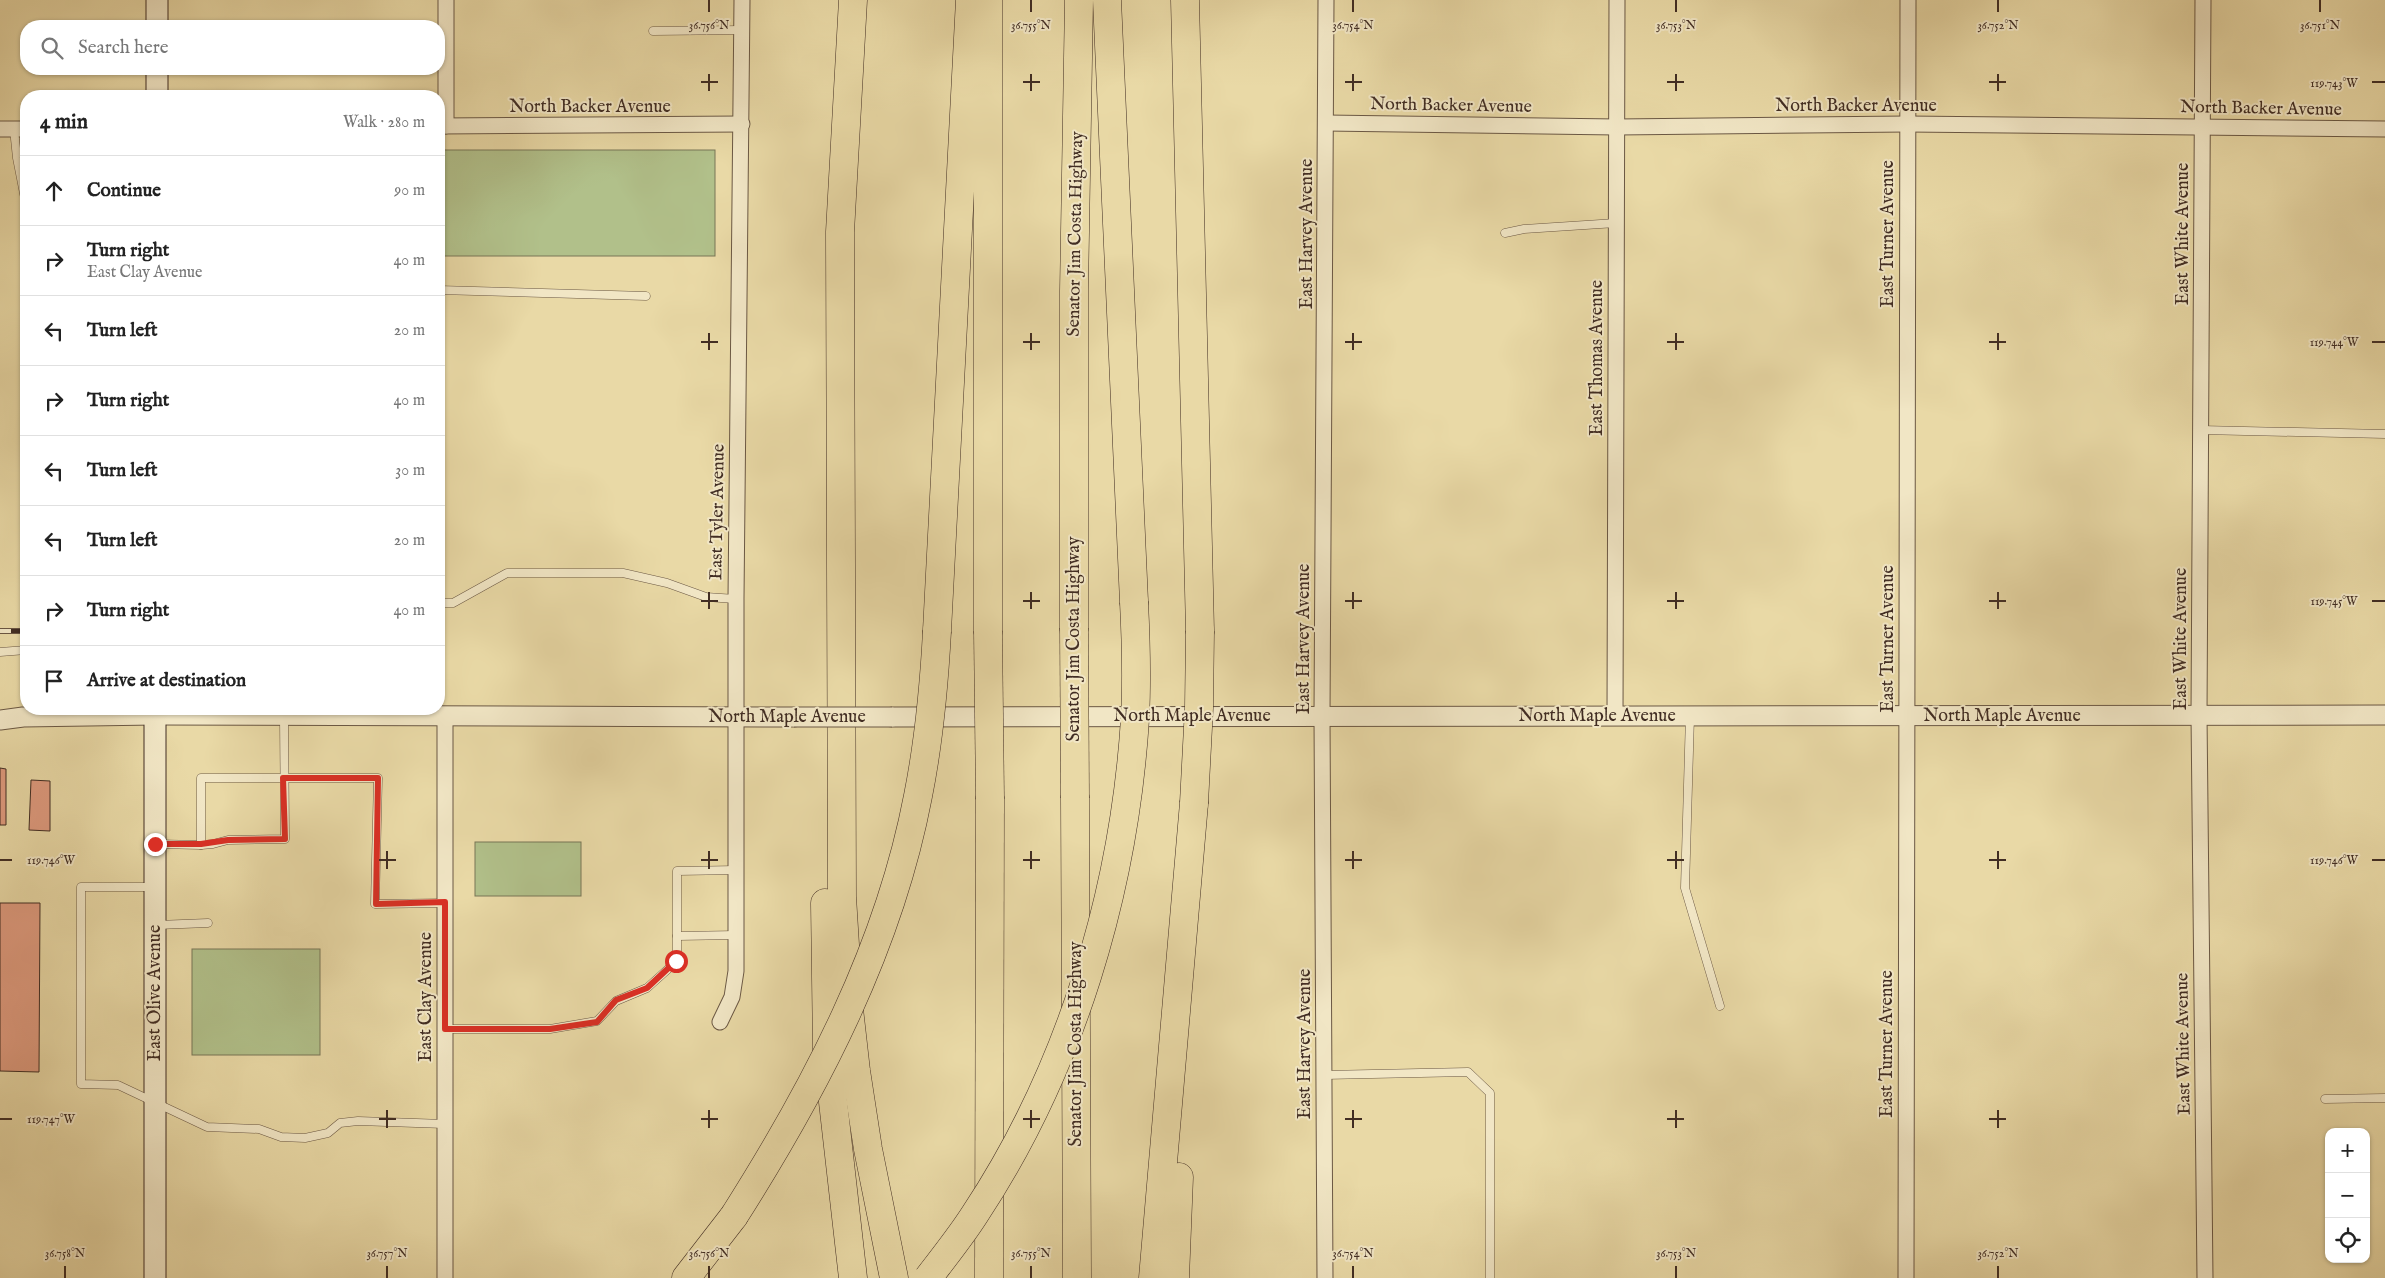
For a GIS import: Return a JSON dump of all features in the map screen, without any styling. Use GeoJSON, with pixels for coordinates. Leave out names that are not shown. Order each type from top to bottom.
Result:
{"type":"FeatureCollection","features":[{"type":"Feature","properties":{"kind":"highway"},"geometry":{"type":"LineString","coordinates":[[853,0],[840,232],[842,897],[848,1008],[868,1149],[894,1278]]}},
{"type":"Feature","properties":{"kind":"highway"},"geometry":{"type":"LineString","coordinates":[[686,1278],[734,1216],[790,1125],[816,1078],[843,1022],[892,894],[910,829],[923,768],[933,694],[970,0]]}},
{"type":"Feature","properties":{"kind":"highway"},"geometry":{"type":"LineString","coordinates":[[988,0],[989,1278]]}},
{"type":"Feature","properties":{"kind":"highway","name":"Senator Jim Costa Highway"},"geometry":{"type":"LineString","coordinates":[[1076,1278],[1074,291],[1079,0]]}},
{"type":"Feature","properties":{"kind":"highway"},"geometry":{"type":"LineString","coordinates":[[928,1278],[975,1215],[1011,1154],[1071,1022],[1112,882],[1129,782],[1137,666],[1107,0]]}},
{"type":"Feature","properties":{"kind":"highway"},"geometry":{"type":"LineString","coordinates":[[1175,1278],[1199,708],[1200,631],[1185,0]]}},
{"type":"Feature","properties":{"kind":"highway"},"geometry":{"type":"LineString","coordinates":[[840,646],[825,896],[825,1008],[830,1091],[853,1278]]}},
{"type":"Feature","properties":{"kind":"highway"},"geometry":{"type":"LineString","coordinates":[[1153,1278],[1194,803]]}},
{"type":"Feature","properties":{"kind":"main road"},"geometry":{"type":"LineString","coordinates":[[157,0],[157,20]]}},
{"type":"Feature","properties":{"kind":"main road"},"geometry":{"type":"LineString","coordinates":[[157,75],[157,90]]}},
{"type":"Feature","properties":{"kind":"main road","name":"East Olive Avenue"},"geometry":{"type":"LineString","coordinates":[[155,715],[155,1278]]}},
{"type":"Feature","properties":{"kind":"street"},"geometry":{"type":"LineString","coordinates":[[445,32],[446,0]]}},
{"type":"Feature","properties":{"kind":"street","name":"East Tyler Avenue"},"geometry":{"type":"LineString","coordinates":[[720,1022],[732,997],[736,972],[737,935],[736,599],[742,0]]}},
{"type":"Feature","properties":{"kind":"street","name":"East Harvey Avenue"},"geometry":{"type":"LineString","coordinates":[[1325,1278],[1322,716],[1326,0]]}},
{"type":"Feature","properties":{"kind":"street","name":"East Thomas Avenue"},"geometry":{"type":"LineString","coordinates":[[1615,716],[1617,0]]}},
{"type":"Feature","properties":{"kind":"street","name":"East Turner Avenue"},"geometry":{"type":"LineString","coordinates":[[1906,1278],[1908,0]]}},
{"type":"Feature","properties":{"kind":"street","name":"East White Avenue"},"geometry":{"type":"LineString","coordinates":[[2203,0],[2200,715],[2205,1278]]}},
{"type":"Feature","properties":{"kind":"street"},"geometry":{"type":"LineString","coordinates":[[443,90],[444,75]]}},
{"type":"Feature","properties":{"kind":"street","name":"North Backer Avenue"},"geometry":{"type":"LineString","coordinates":[[1326,123],[1617,127],[1907,124],[2385,129]]}},
{"type":"Feature","properties":{"kind":"street","name":"North Backer Avenue"},"geometry":{"type":"LineString","coordinates":[[445,126],[742,124]]}},
{"type":"Feature","properties":{"kind":"street","name":"North Maple Avenue"},"geometry":{"type":"LineString","coordinates":[[0,720],[76,715]]}},
{"type":"Feature","properties":{"kind":"street","name":"North Maple Avenue"},"geometry":{"type":"LineString","coordinates":[[252,715],[737,718],[2385,716]]}},
{"type":"Feature","properties":{"kind":"street","name":"East Clay Avenue"},"geometry":{"type":"LineString","coordinates":[[445,716],[445,1278]]}},
{"type":"Feature","properties":{"kind":"lane"},"geometry":{"type":"LineString","coordinates":[[653,31],[742,30]]}},
{"type":"Feature","properties":{"kind":"lane"},"geometry":{"type":"LineString","coordinates":[[14,129],[20,173]]}},
{"type":"Feature","properties":{"kind":"lane"},"geometry":{"type":"LineString","coordinates":[[1505,233],[1524,229],[1616,223]]}},
{"type":"Feature","properties":{"kind":"lane"},"geometry":{"type":"LineString","coordinates":[[445,290],[646,296]]}},
{"type":"Feature","properties":{"kind":"lane"},"geometry":{"type":"LineString","coordinates":[[2201,430],[2385,434]]}},
{"type":"Feature","properties":{"kind":"lane"},"geometry":{"type":"LineString","coordinates":[[445,603],[453,603],[506,573],[623,573],[667,583],[706,597],[736,599]]}},
{"type":"Feature","properties":{"kind":"lane"},"geometry":{"type":"LineString","coordinates":[[0,652],[20,650]]}},
{"type":"Feature","properties":{"kind":"lane"},"geometry":{"type":"LineString","coordinates":[[155,844],[201,844],[228,840],[285,839],[283,778],[284,716]]}},
{"type":"Feature","properties":{"kind":"lane"},"geometry":{"type":"LineString","coordinates":[[1690,716],[1685,888],[1720,1006]]}},
{"type":"Feature","properties":{"kind":"lane"},"geometry":{"type":"LineString","coordinates":[[201,844],[201,778],[378,778],[376,904],[445,902]]}},
{"type":"Feature","properties":{"kind":"lane"},"geometry":{"type":"LineString","coordinates":[[445,1029],[550,1029],[597,1022],[616,1000],[647,988],[676,961],[677,871],[737,870]]}},
{"type":"Feature","properties":{"kind":"lane"},"geometry":{"type":"LineString","coordinates":[[155,887],[81,887],[82,1084],[118,1085],[207,1127],[259,1129],[281,1137],[305,1138],[328,1133],[340,1123],[358,1121],[445,1124]]}},
{"type":"Feature","properties":{"kind":"lane"},"geometry":{"type":"LineString","coordinates":[[155,925],[208,922]]}},
{"type":"Feature","properties":{"kind":"lane"},"geometry":{"type":"LineString","coordinates":[[677,936],[737,935]]}},
{"type":"Feature","properties":{"kind":"lane"},"geometry":{"type":"LineString","coordinates":[[1324,1075],[1468,1072],[1490,1093],[1490,1278]]}},
{"type":"Feature","properties":{"kind":"lane"},"geometry":{"type":"LineString","coordinates":[[2325,1099],[2385,1098]]}},
{"type":"Feature","properties":{"kind":"green space"},"geometry":{"type":"Polygon","coordinates":[[[445,150],[715,150],[715,256],[445,256],[445,150]]]}},
{"type":"Feature","properties":{"kind":"green space"},"geometry":{"type":"Polygon","coordinates":[[[475,842],[581,842],[581,896],[475,896],[475,842]]]}},
{"type":"Feature","properties":{"kind":"green space"},"geometry":{"type":"Polygon","coordinates":[[[192,949],[320,949],[320,1055],[192,1055],[192,949]]]}},
{"type":"Feature","properties":{"kind":"building"},"geometry":{"type":"Polygon","coordinates":[[[0,768],[6,769],[6,825],[0,825],[0,768]]]}},
{"type":"Feature","properties":{"kind":"building"},"geometry":{"type":"Polygon","coordinates":[[[31,780],[50,781],[50,831],[29,830],[31,780]]]}},
{"type":"Feature","properties":{"kind":"building"},"geometry":{"type":"Polygon","coordinates":[[[0,903],[40,903],[39,1072],[0,1071],[0,903]]]}},
{"type":"Feature","properties":{"kind":"railway"},"geometry":{"type":"LineString","coordinates":[[0,631],[20,631]]}},
{"type":"Feature","properties":{"kind":"route"},"geometry":{"type":"LineString","coordinates":[[155,844],[213,844],[228,840],[285,839],[283,778],[378,778],[376,904],[445,902],[445,1029],[550,1029],[597,1022],[616,1000],[647,988],[676,961]]}}]}
